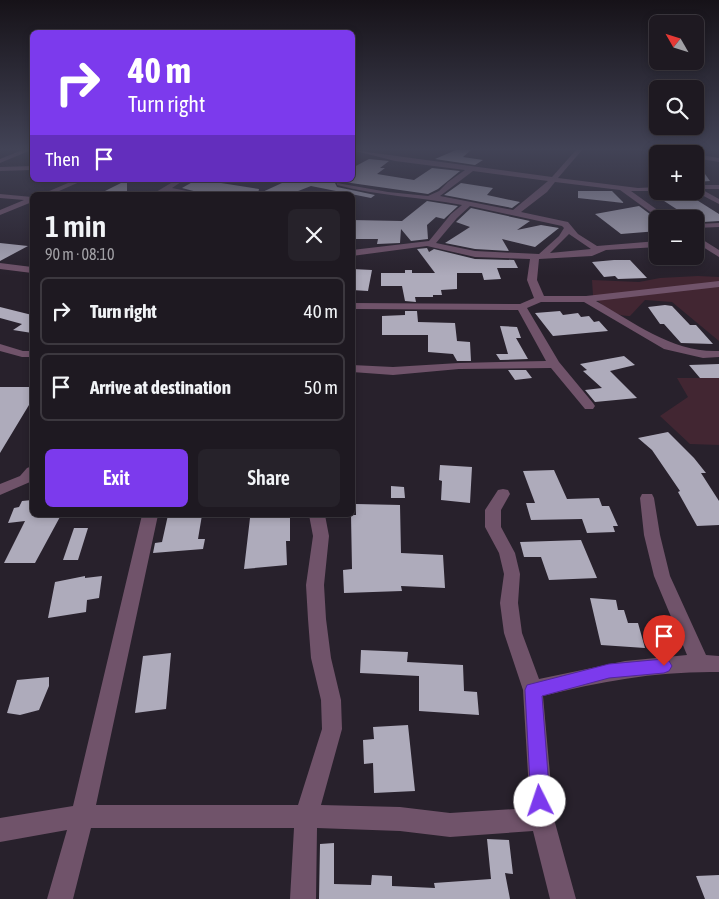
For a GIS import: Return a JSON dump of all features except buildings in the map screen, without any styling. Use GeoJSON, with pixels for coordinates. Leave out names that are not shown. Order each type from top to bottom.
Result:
{"type":"FeatureCollection","features":[{"type":"Feature","properties":{"kind":"street"},"geometry":{"type":"LineString","coordinates":[[383,192],[405,196],[433,197],[558,222],[565,224],[575,236],[596,248],[649,245]]}},
{"type":"Feature","properties":{"kind":"street"},"geometry":{"type":"LineString","coordinates":[[433,197],[443,192]]}},
{"type":"Feature","properties":{"kind":"street"},"geometry":{"type":"LineString","coordinates":[[515,213],[542,192]]}},
{"type":"Feature","properties":{"kind":"street"},"geometry":{"type":"LineString","coordinates":[[627,192],[653,210]]}},
{"type":"Feature","properties":{"kind":"street"},"geometry":{"type":"LineString","coordinates":[[704,193],[719,202]]}},
{"type":"Feature","properties":{"kind":"street"},"geometry":{"type":"LineString","coordinates":[[0,196],[30,199]]}},
{"type":"Feature","properties":{"kind":"street"},"geometry":{"type":"LineString","coordinates":[[0,213],[30,200]]}},
{"type":"Feature","properties":{"kind":"street"},"geometry":{"type":"LineString","coordinates":[[428,244],[435,240],[454,216],[468,204]]}},
{"type":"Feature","properties":{"kind":"street"},"geometry":{"type":"LineString","coordinates":[[704,226],[719,225]]}},
{"type":"Feature","properties":{"kind":"street"},"geometry":{"type":"LineString","coordinates":[[540,299],[532,280],[539,256],[562,238],[568,228]]}},
{"type":"Feature","properties":{"kind":"street"},"geometry":{"type":"LineString","coordinates":[[355,253],[428,244],[475,254],[539,256],[592,253],[596,248]]}},
{"type":"Feature","properties":{"kind":"street"},"geometry":{"type":"LineString","coordinates":[[705,244],[719,254]]}},
{"type":"Feature","properties":{"kind":"street"},"geometry":{"type":"LineString","coordinates":[[0,266],[30,269]]}},
{"type":"Feature","properties":{"kind":"street"},"geometry":{"type":"LineString","coordinates":[[355,306],[521,307],[540,299],[586,299],[719,284]]}},
{"type":"Feature","properties":{"kind":"street"},"geometry":{"type":"LineString","coordinates":[[586,299],[668,347],[703,355],[719,354]]}},
{"type":"Feature","properties":{"kind":"street"},"geometry":{"type":"LineString","coordinates":[[521,307],[554,364],[589,406]]}},
{"type":"Feature","properties":{"kind":"street"},"geometry":{"type":"LineString","coordinates":[[1,349],[30,354]]}},
{"type":"Feature","properties":{"kind":"street"},"geometry":{"type":"LineString","coordinates":[[355,368],[393,371],[459,366],[554,364]]}},
{"type":"Feature","properties":{"kind":"street"},"geometry":{"type":"LineString","coordinates":[[0,490],[25,479],[30,473]]}},
{"type":"Feature","properties":{"kind":"street"},"geometry":{"type":"LineString","coordinates":[[502,494],[493,510],[494,527],[507,553],[512,574],[509,603],[513,633],[533,690],[542,819],[564,899]]}},
{"type":"Feature","properties":{"kind":"street"},"geometry":{"type":"LineString","coordinates":[[533,690],[609,671],[710,663],[662,576],[652,535],[647,498]]}},
{"type":"Feature","properties":{"kind":"street"},"geometry":{"type":"LineString","coordinates":[[60,899],[82,816],[150,517]]}},
{"type":"Feature","properties":{"kind":"street"},"geometry":{"type":"LineString","coordinates":[[304,899],[306,818],[332,729],[331,700],[321,658],[317,619],[315,585],[321,536],[317,517]]}},
{"type":"Feature","properties":{"kind":"street"},"geometry":{"type":"LineString","coordinates":[[0,830],[82,816],[400,819],[450,825],[542,819]]}},
{"type":"Feature","properties":{"kind":"shaded area"},"geometry":{"type":"Polygon","coordinates":[[[719,277],[719,341],[672,302],[645,300],[630,316],[625,316],[610,310],[593,296],[592,280],[639,282],[660,278],[719,277]]]}},
{"type":"Feature","properties":{"kind":"shaded area"},"geometry":{"type":"Polygon","coordinates":[[[677,378],[719,378],[719,445],[690,444],[660,416],[688,397],[677,378]]]}},
{"type":"Feature","properties":{"kind":"route"},"geometry":{"type":"LineString","coordinates":[[540,801],[533,690],[609,671],[664,666]]}}]}
